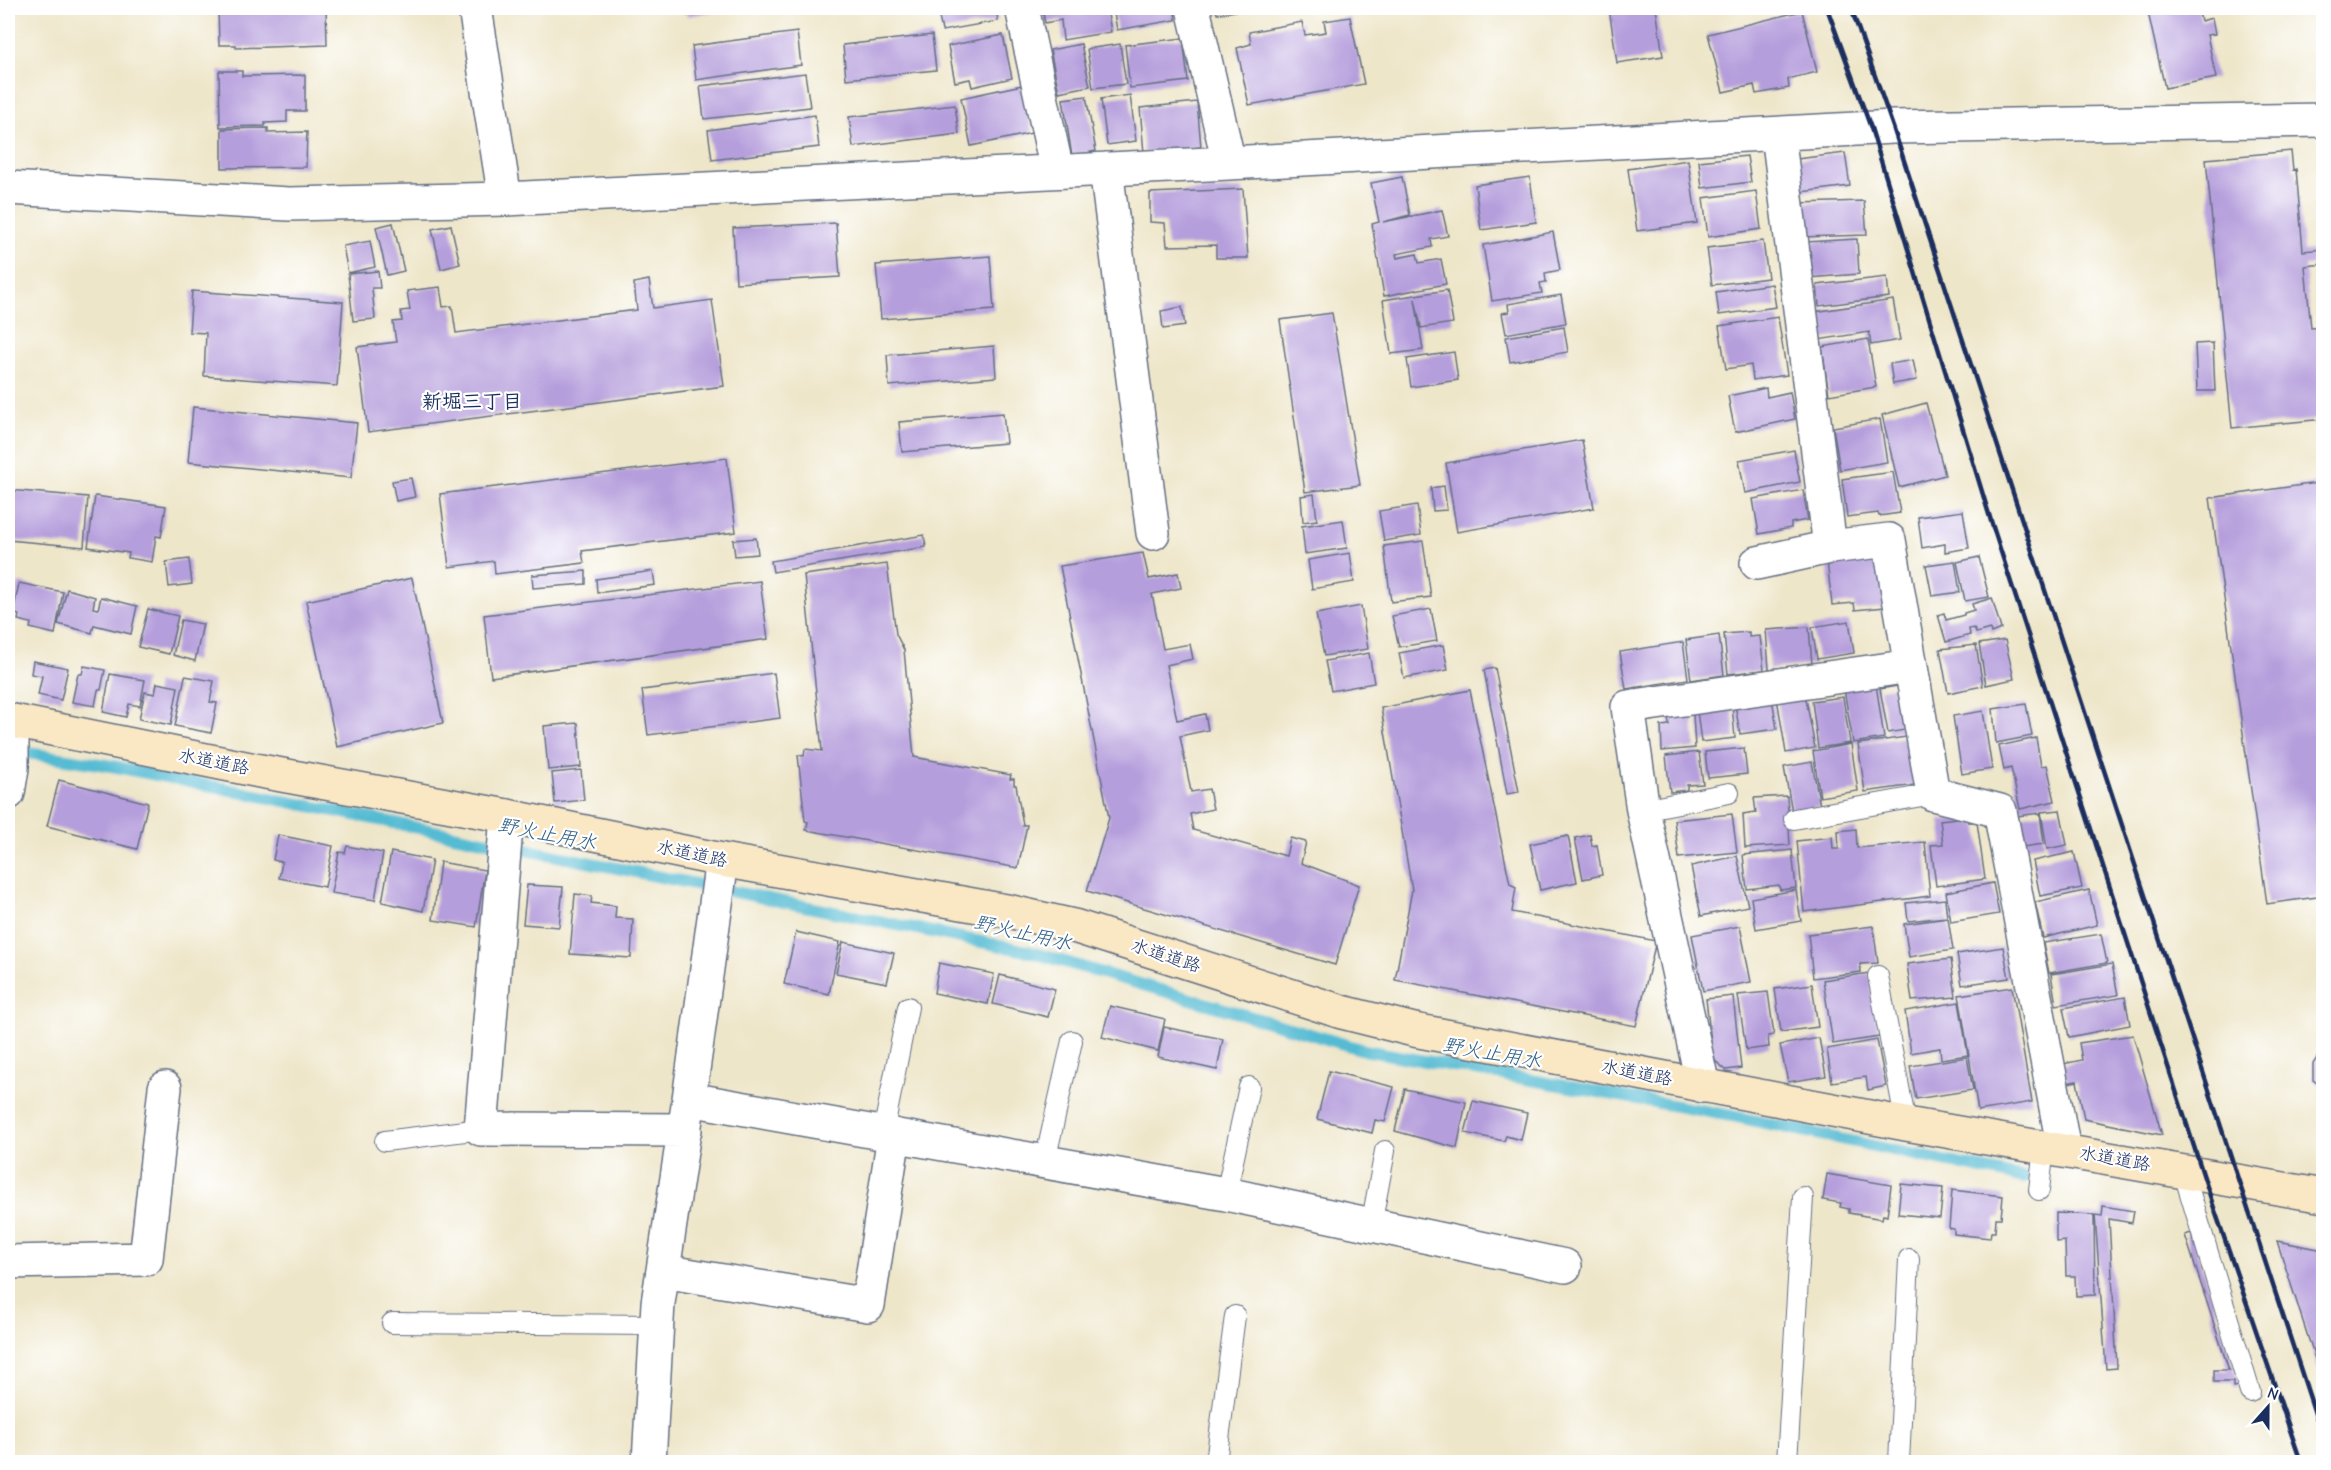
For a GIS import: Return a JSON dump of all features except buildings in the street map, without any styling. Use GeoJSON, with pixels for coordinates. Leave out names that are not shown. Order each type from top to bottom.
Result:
{"type":"FeatureCollection","features":[{"type":"Feature","properties":{"kind":"street"},"geometry":{"type":"LineString","coordinates":[[475,8],[505,198]]}},
{"type":"Feature","properties":{"kind":"street"},"geometry":{"type":"LineString","coordinates":[[1022,8],[1057,171]]}},
{"type":"Feature","properties":{"kind":"street"},"geometry":{"type":"LineString","coordinates":[[1193,8],[1229,163]]}},
{"type":"Feature","properties":{"kind":"street"},"geometry":{"type":"LineString","coordinates":[[8,188],[289,204],[505,198],[1229,163],[1893,127],[2324,120]]}},
{"type":"Feature","properties":{"kind":"street"},"geometry":{"type":"LineString","coordinates":[[1778,134],[1830,548]]}},
{"type":"Feature","properties":{"kind":"street"},"geometry":{"type":"LineString","coordinates":[[1106,169],[1153,533]]}},
{"type":"Feature","properties":{"kind":"street"},"geometry":{"type":"LineString","coordinates":[[1756,563],[1830,548],[1889,540],[1933,794],[2000,811],[2054,1149]]}},
{"type":"Feature","properties":{"kind":"street"},"geometry":{"type":"LineString","coordinates":[[1703,1086],[1643,810],[1628,707],[1911,666]]}},
{"type":"Feature","properties":{"kind":"street"},"geometry":{"type":"LineString","coordinates":[[8,794],[12,768],[9,713]]}},
{"type":"Feature","properties":{"kind":"street","name":"水道道路"},"geometry":{"type":"LineString","coordinates":[[9,713],[260,771],[507,816],[722,860],[1012,912],[1074,926],[1342,1012],[1394,1025],[1906,1124],[2324,1196]]}},
{"type":"Feature","properties":{"kind":"street"},"geometry":{"type":"LineString","coordinates":[[507,816],[481,1129],[687,1114],[888,1134],[1226,1194],[1565,1266]]}},
{"type":"Feature","properties":{"kind":"street"},"geometry":{"type":"LineString","coordinates":[[649,1462],[657,1325],[663,1271],[722,860]]}},
{"type":"Feature","properties":{"kind":"street"},"geometry":{"type":"LineString","coordinates":[[8,1262],[146,1259],[165,1088]]}},
{"type":"Feature","properties":{"kind":"street"},"geometry":{"type":"LineString","coordinates":[[663,1271],[868,1305],[888,1134]]}},
{"type":"Feature","properties":{"kind":"lane"},"geometry":{"type":"LineString","coordinates":[[1643,810],[1729,793]]}},
{"type":"Feature","properties":{"kind":"lane"},"geometry":{"type":"LineString","coordinates":[[1794,819],[1933,794]]}},
{"type":"Feature","properties":{"kind":"lane"},"geometry":{"type":"LineString","coordinates":[[1878,976],[1906,1124]]}},
{"type":"Feature","properties":{"kind":"lane"},"geometry":{"type":"LineString","coordinates":[[888,1134],[908,1007]]}},
{"type":"Feature","properties":{"kind":"lane"},"geometry":{"type":"LineString","coordinates":[[1045,1161],[1072,1041]]}},
{"type":"Feature","properties":{"kind":"lane"},"geometry":{"type":"LineString","coordinates":[[1226,1194],[1249,1087]]}},
{"type":"Feature","properties":{"kind":"lane"},"geometry":{"type":"LineString","coordinates":[[385,1141],[481,1129]]}},
{"type":"Feature","properties":{"kind":"lane"},"geometry":{"type":"LineString","coordinates":[[2039,1190],[2054,1149]]}},
{"type":"Feature","properties":{"kind":"lane"},"geometry":{"type":"LineString","coordinates":[[1371,1226],[1385,1151]]}},
{"type":"Feature","properties":{"kind":"lane"},"geometry":{"type":"LineString","coordinates":[[2183,1170],[2250,1392]]}},
{"type":"Feature","properties":{"kind":"lane"},"geometry":{"type":"LineString","coordinates":[[1787,1462],[1803,1197]]}},
{"type":"Feature","properties":{"kind":"lane"},"geometry":{"type":"LineString","coordinates":[[1899,1462],[1909,1259]]}},
{"type":"Feature","properties":{"kind":"lane"},"geometry":{"type":"LineString","coordinates":[[1216,1462],[1235,1316]]}},
{"type":"Feature","properties":{"kind":"lane"},"geometry":{"type":"LineString","coordinates":[[392,1323],[657,1325]]}},
{"type":"Feature","properties":{"kind":"waterway","name":"野火止用水"},"geometry":{"type":"LineString","coordinates":[[15,751],[112,766],[1031,952],[1364,1050],[1732,1116],[2024,1178]]}},
{"type":"Feature","properties":{"kind":"railway"},"geometry":{"type":"LineString","coordinates":[[1827,8],[1871,128],[1991,521],[2212,1202],[2301,1462]]}},
{"type":"Feature","properties":{"kind":"railway"},"geometry":{"type":"LineString","coordinates":[[1851,8],[1893,127],[2324,1441]]}},
{"type":"Feature","properties":{"kind":"district","name":"新堀三丁目"},"geometry":{"type":"Point","coordinates":[472,401]}}]}
